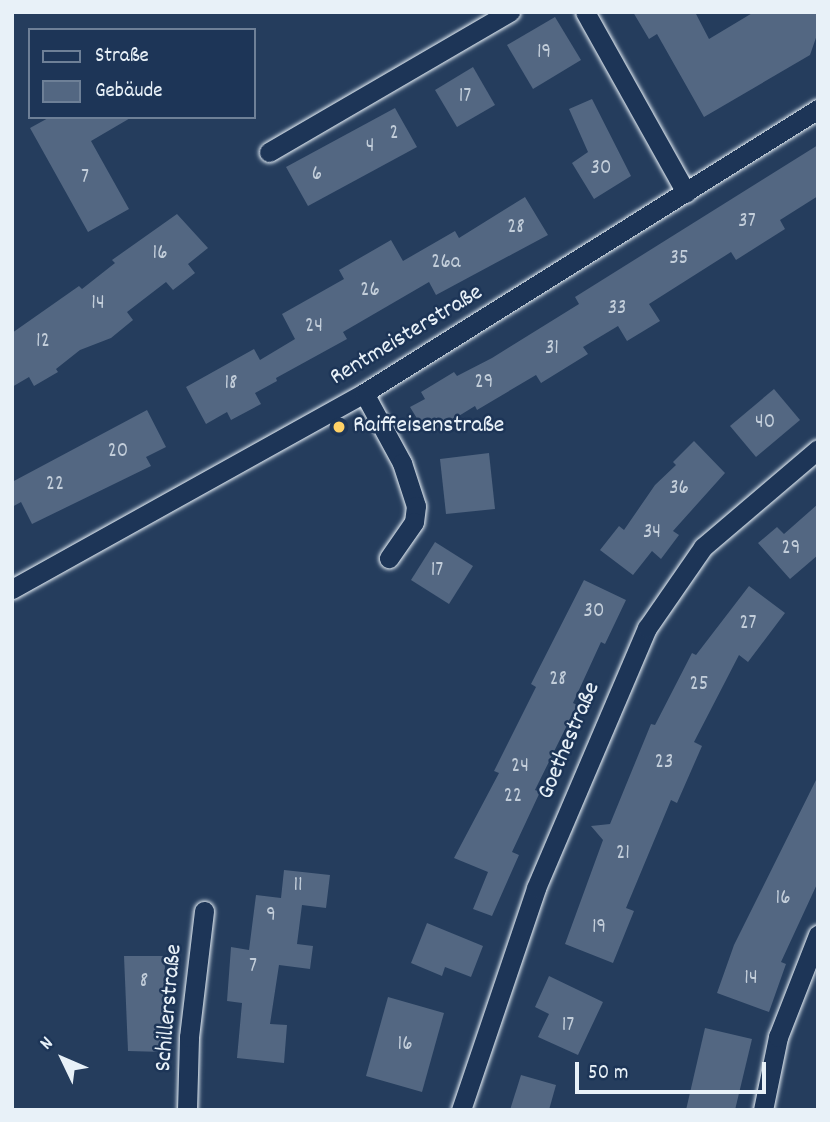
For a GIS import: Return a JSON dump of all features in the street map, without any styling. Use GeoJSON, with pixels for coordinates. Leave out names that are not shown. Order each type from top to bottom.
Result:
{"type":"FeatureCollection","features":[{"type":"Feature","properties":{"kind":"street"},"geometry":{"type":"LineString","coordinates":[[269,152],[510,12]]}},
{"type":"Feature","properties":{"kind":"street"},"geometry":{"type":"LineString","coordinates":[[585,12],[686,193]]}},
{"type":"Feature","properties":{"kind":"street","name":"Rentmeisterstraße"},"geometry":{"type":"LineString","coordinates":[[12,589],[364,393],[818,109]]}},
{"type":"Feature","properties":{"kind":"street"},"geometry":{"type":"LineString","coordinates":[[364,393],[402,463],[416,506],[414,522],[389,558]]}},
{"type":"Feature","properties":{"kind":"street","name":"Goethestraße"},"geometry":{"type":"LineString","coordinates":[[461,1110],[536,888],[647,628],[703,547],[818,449]]}},
{"type":"Feature","properties":{"kind":"street","name":"Schillerstraße"},"geometry":{"type":"LineString","coordinates":[[187,1110],[189,1037],[204,911]]}},
{"type":"Feature","properties":{"kind":"street"},"geometry":{"type":"LineString","coordinates":[[763,1110],[778,1037],[818,934]]}},
{"type":"Feature","properties":{"kind":"building"},"geometry":{"type":"Polygon","coordinates":[[[633,12],[695,12],[709,39],[754,12],[818,12],[818,32],[810,55],[704,117],[657,34],[649,39],[633,12]]]}},
{"type":"Feature","properties":{"kind":"building"},"geometry":{"type":"Polygon","coordinates":[[[555,17],[581,60],[533,89],[507,45],[555,17]]]}},
{"type":"Feature","properties":{"kind":"building"},"geometry":{"type":"Polygon","coordinates":[[[473,67],[495,105],[457,127],[435,90],[473,67]]]}},
{"type":"Feature","properties":{"kind":"building"},"geometry":{"type":"Polygon","coordinates":[[[592,99],[631,176],[594,199],[572,163],[588,152],[569,109],[592,99]]]}},
{"type":"Feature","properties":{"kind":"building"},"geometry":{"type":"Polygon","coordinates":[[[395,108],[417,147],[308,206],[286,167],[395,108]]]}},
{"type":"Feature","properties":{"kind":"building"},"geometry":{"type":"Polygon","coordinates":[[[46,119],[129,119],[91,141],[129,209],[88,232],[30,128],[46,119]]]}},
{"type":"Feature","properties":{"kind":"building"},"geometry":{"type":"Polygon","coordinates":[[[818,145],[818,196],[780,220],[785,229],[736,260],[731,252],[649,304],[660,321],[627,341],[618,326],[583,347],[588,354],[541,383],[536,375],[477,410],[475,406],[436,430],[435,423],[424,430],[410,407],[425,399],[421,392],[454,372],[457,376],[492,358],[579,304],[575,297],[818,145]]]}},
{"type":"Feature","properties":{"kind":"building"},"geometry":{"type":"Polygon","coordinates":[[[525,197],[548,235],[436,295],[429,282],[343,332],[347,339],[276,378],[277,381],[255,393],[261,404],[231,420],[227,412],[206,424],[186,387],[254,349],[260,360],[295,339],[282,314],[344,279],[339,270],[391,240],[403,261],[455,231],[459,238],[525,197]]]}},
{"type":"Feature","properties":{"kind":"building"},"geometry":{"type":"Polygon","coordinates":[[[177,214],[208,248],[188,264],[195,273],[173,290],[166,282],[127,312],[133,320],[111,338],[80,350],[56,369],[58,372],[34,386],[29,377],[12,387],[12,333],[79,286],[82,289],[115,263],[112,260],[177,214]]]}},
{"type":"Feature","properties":{"kind":"building"},"geometry":{"type":"Polygon","coordinates":[[[774,389],[800,420],[756,457],[730,426],[774,389]]]}},
{"type":"Feature","properties":{"kind":"building"},"geometry":{"type":"Polygon","coordinates":[[[147,410],[166,447],[146,457],[151,466],[32,524],[21,502],[12,507],[12,482],[147,410]]]}},
{"type":"Feature","properties":{"kind":"building"},"geometry":{"type":"Polygon","coordinates":[[[694,441],[725,473],[673,531],[679,535],[661,559],[652,551],[633,575],[600,550],[619,526],[624,530],[655,485],[676,465],[673,462],[694,441]]]}},
{"type":"Feature","properties":{"kind":"building"},"geometry":{"type":"Polygon","coordinates":[[[489,453],[495,509],[446,514],[440,459],[489,453]]]}},
{"type":"Feature","properties":{"kind":"building"},"geometry":{"type":"Polygon","coordinates":[[[818,504],[818,555],[790,579],[758,543],[777,527],[784,534],[818,504]]]}},
{"type":"Feature","properties":{"kind":"building"},"geometry":{"type":"Polygon","coordinates":[[[435,542],[473,566],[449,604],[411,580],[435,542]]]}},
{"type":"Feature","properties":{"kind":"building"},"geometry":{"type":"Polygon","coordinates":[[[584,580],[626,600],[605,644],[601,642],[573,703],[577,705],[535,790],[540,792],[512,852],[519,855],[492,916],[473,909],[488,872],[454,858],[499,773],[494,771],[536,687],[531,684],[584,580]]]}},
{"type":"Feature","properties":{"kind":"building"},"geometry":{"type":"Polygon","coordinates":[[[749,586],[785,613],[748,662],[739,655],[694,742],[702,746],[677,803],[671,800],[626,908],[634,911],[613,963],[565,944],[603,840],[591,826],[610,824],[651,724],[655,725],[692,653],[696,655],[749,586]]]}},
{"type":"Feature","properties":{"kind":"building"},"geometry":{"type":"Polygon","coordinates":[[[818,776],[818,882],[781,962],[786,964],[769,1012],[717,993],[734,945],[818,776]]]}},
{"type":"Feature","properties":{"kind":"building"},"geometry":{"type":"Polygon","coordinates":[[[284,870],[330,875],[326,908],[302,905],[297,944],[313,946],[310,969],[279,965],[270,1024],[287,1025],[284,1063],[237,1058],[242,1003],[227,1001],[231,947],[249,950],[256,895],[281,898],[284,870]]]}},
{"type":"Feature","properties":{"kind":"building"},"geometry":{"type":"Polygon","coordinates":[[[427,923],[483,946],[471,977],[445,967],[442,976],[411,963],[427,923]]]}},
{"type":"Feature","properties":{"kind":"building"},"geometry":{"type":"Polygon","coordinates":[[[124,956],[165,956],[164,1052],[128,1051],[124,956]]]}},
{"type":"Feature","properties":{"kind":"building"},"geometry":{"type":"Polygon","coordinates":[[[549,976],[603,1002],[578,1055],[538,1037],[549,1014],[535,1007],[549,976]]]}},
{"type":"Feature","properties":{"kind":"building"},"geometry":{"type":"Polygon","coordinates":[[[388,997],[444,1013],[422,1092],[366,1076],[388,997]]]}},
{"type":"Feature","properties":{"kind":"building"},"geometry":{"type":"Polygon","coordinates":[[[705,1028],[752,1039],[735,1110],[686,1110],[705,1028]]]}},
{"type":"Feature","properties":{"kind":"building"},"geometry":{"type":"Polygon","coordinates":[[[521,1075],[556,1085],[549,1110],[510,1110],[521,1075]]]}},
{"type":"Feature","properties":{"kind":"place","name":"Raiffeisenstraße"},"geometry":{"type":"Point","coordinates":[339,427]}}]}
